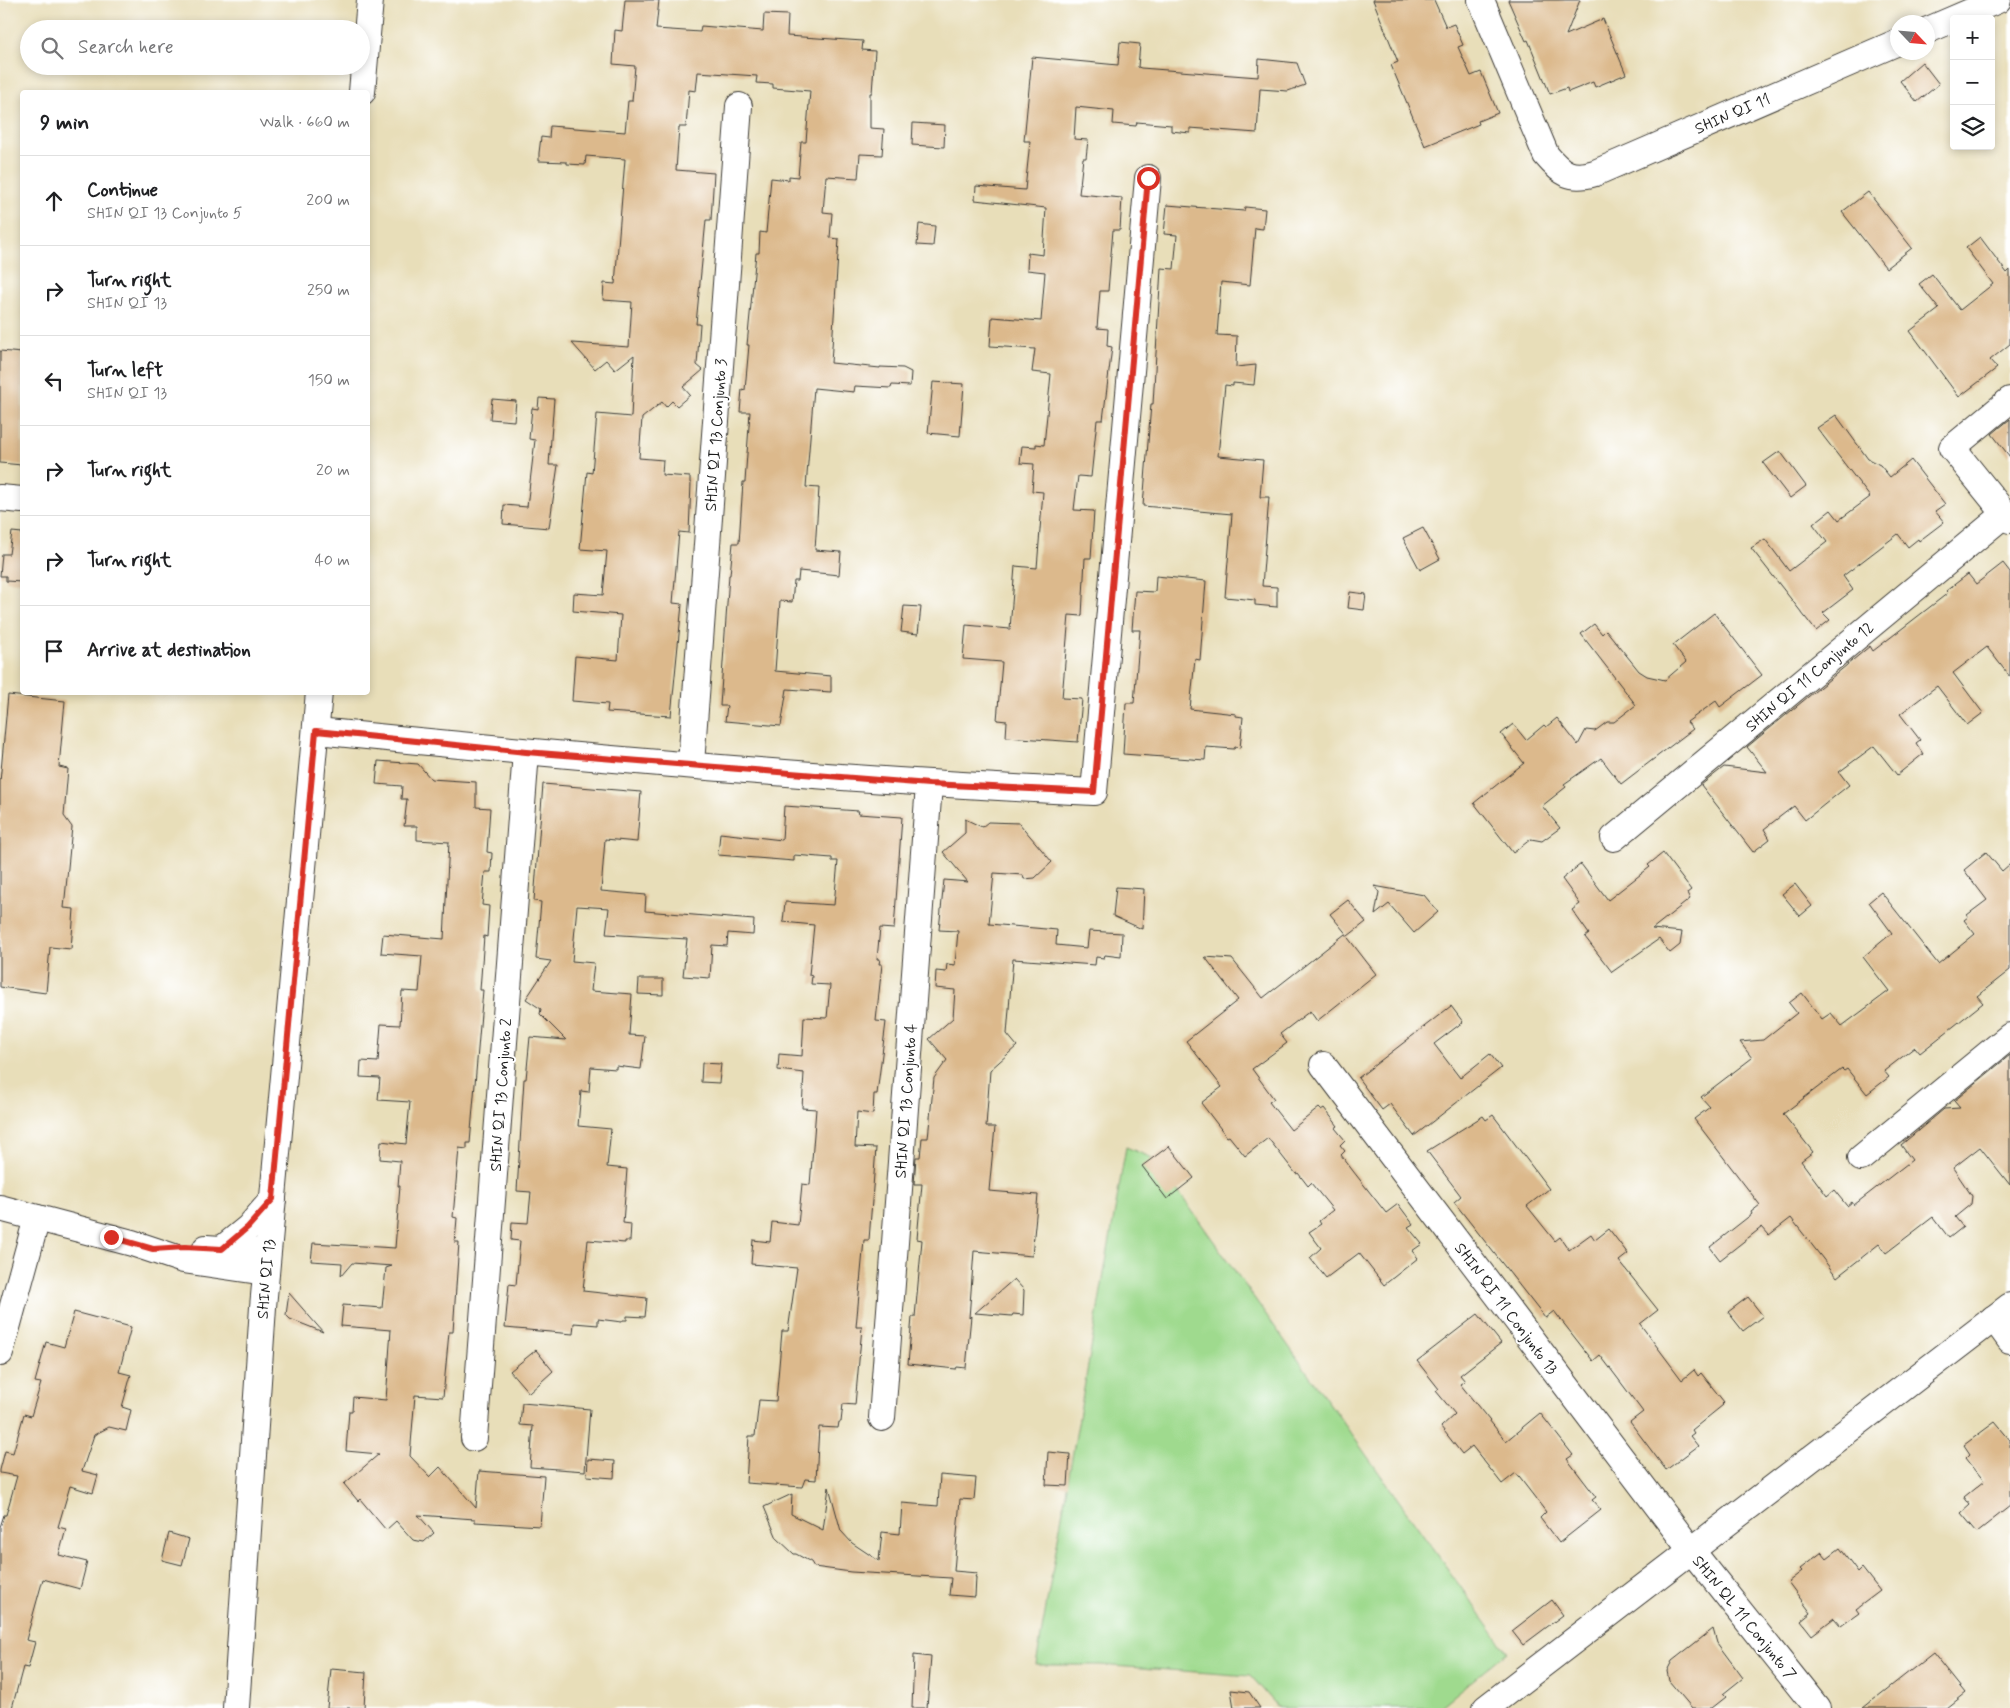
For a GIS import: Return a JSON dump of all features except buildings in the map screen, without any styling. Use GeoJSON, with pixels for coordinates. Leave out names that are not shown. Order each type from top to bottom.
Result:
{"type":"FeatureCollection","features":[{"type":"Feature","properties":{"kind":"street"},"geometry":{"type":"LineString","coordinates":[[368,20],[370,0]]}},
{"type":"Feature","properties":{"kind":"street","name":"SHIN QI 11"},"geometry":{"type":"LineString","coordinates":[[1481,0],[1546,155],[1556,167],[1566,174],[1580,177],[1595,173],[1890,45]]}},
{"type":"Feature","properties":{"kind":"street"},"geometry":{"type":"LineString","coordinates":[[1935,27],[1998,0]]}},
{"type":"Feature","properties":{"kind":"street"},"geometry":{"type":"LineString","coordinates":[[362,90],[363,75]]}},
{"type":"Feature","properties":{"kind":"street","name":"SHIN QI 13 Conjunto 3"},"geometry":{"type":"LineString","coordinates":[[691,764],[739,106]]}},
{"type":"Feature","properties":{"kind":"street"},"geometry":{"type":"LineString","coordinates":[[316,731],[526,752],[929,784],[1094,792],[1148,178]]}},
{"type":"Feature","properties":{"kind":"street"},"geometry":{"type":"LineString","coordinates":[[2007,517],[1952,448],[2010,400]]}},
{"type":"Feature","properties":{"kind":"street"},"geometry":{"type":"LineString","coordinates":[[0,498],[20,500]]}},
{"type":"Feature","properties":{"kind":"street","name":"SHIN QI 11 Conjunto 12"},"geometry":{"type":"LineString","coordinates":[[1614,838],[2007,517]]}},
{"type":"Feature","properties":{"kind":"street","name":"SHIN QI 13"},"geometry":{"type":"LineString","coordinates":[[236,1708],[263,1307],[319,695]]}},
{"type":"Feature","properties":{"kind":"street","name":"SHIN QI 13 Conjunto 2"},"geometry":{"type":"LineString","coordinates":[[474,1438],[526,752]]}},
{"type":"Feature","properties":{"kind":"street","name":"SHIN QI 13 Conjunto 4"},"geometry":{"type":"LineString","coordinates":[[882,1418],[929,784]]}},
{"type":"Feature","properties":{"kind":"street"},"geometry":{"type":"LineString","coordinates":[[1861,1158],[2010,1036]]}},
{"type":"Feature","properties":{"kind":"street","name":"SHIN QI 11 Conjunto 13"},"geometry":{"type":"LineString","coordinates":[[1323,1065],[1691,1550]]}},
{"type":"Feature","properties":{"kind":"street"},"geometry":{"type":"LineString","coordinates":[[222,1257],[273,1199]]}},
{"type":"Feature","properties":{"kind":"street"},"geometry":{"type":"LineString","coordinates":[[0,1208],[153,1249],[185,1247],[222,1257],[267,1262]]}},
{"type":"Feature","properties":{"kind":"street"},"geometry":{"type":"LineString","coordinates":[[0,1352],[37,1218]]}},
{"type":"Feature","properties":{"kind":"street"},"geometry":{"type":"LineString","coordinates":[[222,1257],[257,1297],[263,1307]]}},
{"type":"Feature","properties":{"kind":"street"},"geometry":{"type":"LineString","coordinates":[[1486,1708],[2002,1312],[2010,1340]]}},
{"type":"Feature","properties":{"kind":"street","name":"SHIN QL 11 Conjunto 7"},"geometry":{"type":"LineString","coordinates":[[1691,1550],[1817,1708]]}},
{"type":"Feature","properties":{"kind":"green space"},"geometry":{"type":"Polygon","coordinates":[[[1126,1147],[1155,1159],[1507,1652],[1439,1708],[1279,1708],[1251,1676],[1100,1665],[1036,1665],[1126,1147]]]}},
{"type":"Feature","properties":{"kind":"route"},"geometry":{"type":"LineString","coordinates":[[111,1237],[153,1249],[185,1247],[222,1249],[236,1239],[259,1217],[273,1199],[316,731],[526,752],[929,784],[1094,792],[1148,178]]}}]}
